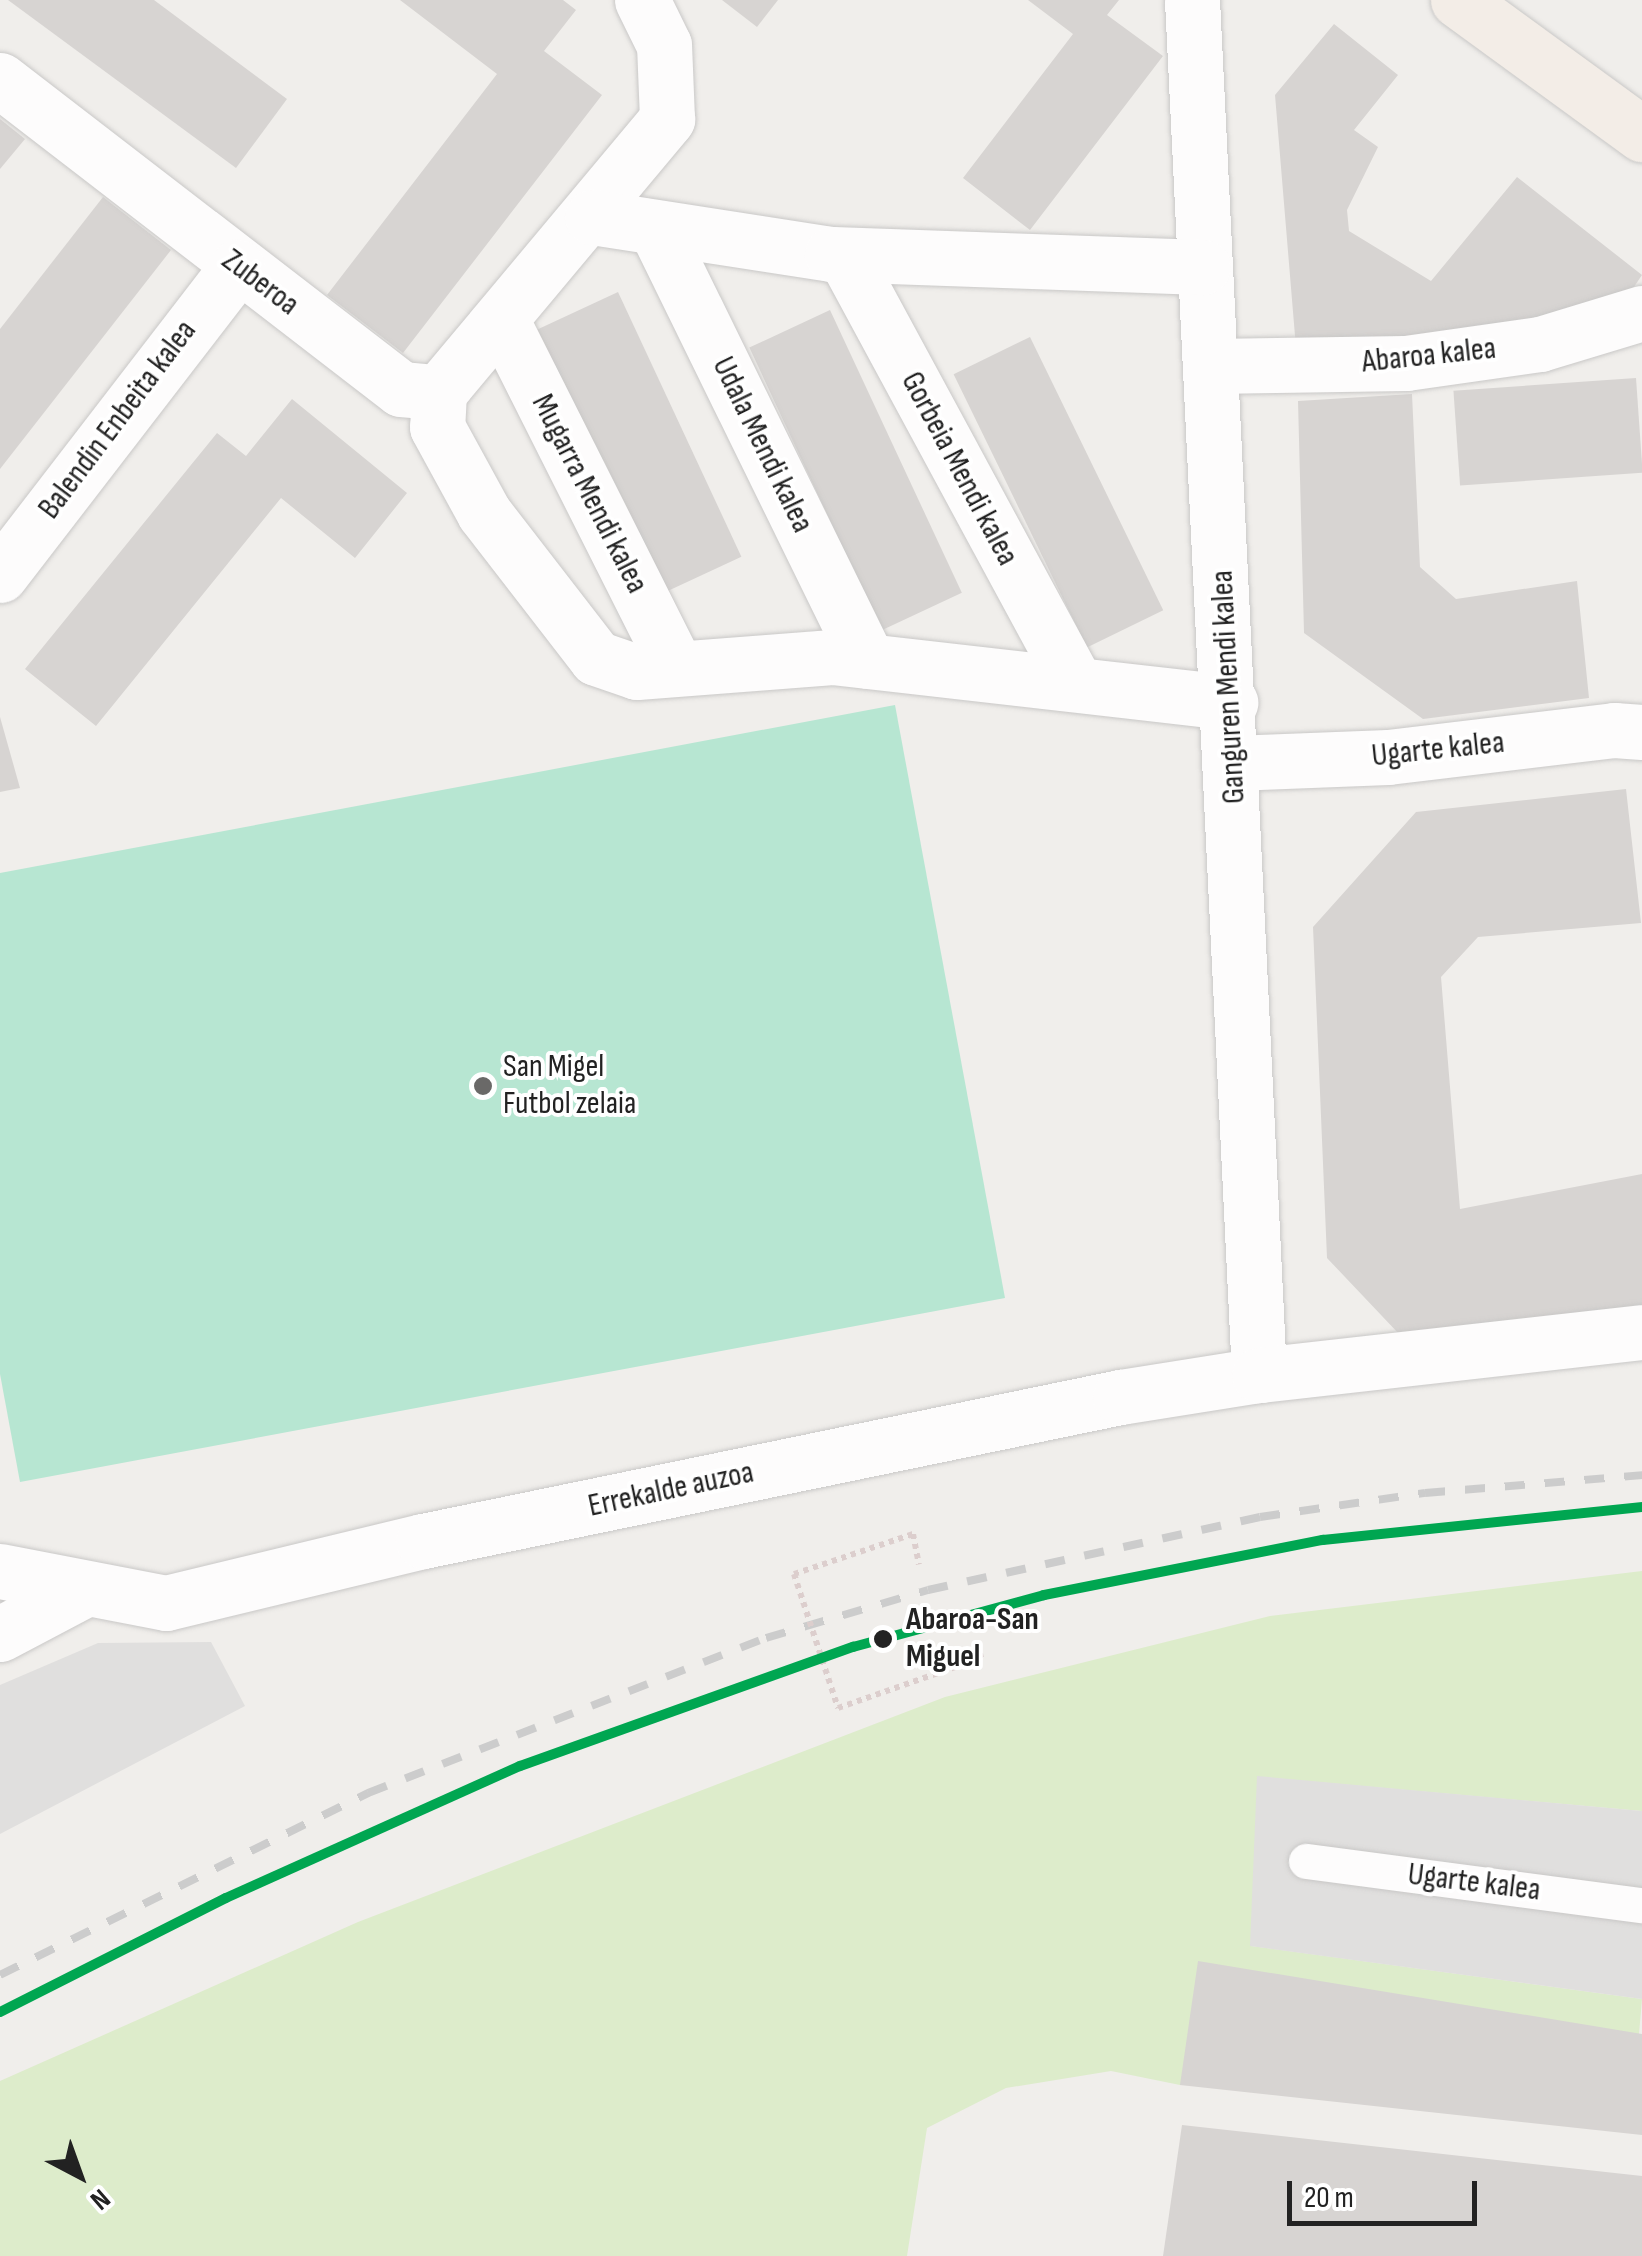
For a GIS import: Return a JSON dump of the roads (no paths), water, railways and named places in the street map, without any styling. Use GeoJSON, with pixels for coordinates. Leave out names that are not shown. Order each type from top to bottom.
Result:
{"type":"FeatureCollection","features":[{"type":"Feature","properties":{"kind":"main road"},"geometry":{"type":"LineString","coordinates":[[1458,0],[1642,134]]}},
{"type":"Feature","properties":{"kind":"street"},"geometry":{"type":"LineString","coordinates":[[642,0],[664,45],[667,120],[592,217],[439,392],[438,426],[484,513],[570,628],[596,658],[637,672],[832,657],[1230,702]]}},
{"type":"Feature","properties":{"kind":"street","name":"Ganguren Mendi kalea"},"geometry":{"type":"LineString","coordinates":[[1192,0],[1203,267],[1234,763],[1260,1374]]}},
{"type":"Feature","properties":{"kind":"street","name":"Zuberoa"},"geometry":{"type":"LineString","coordinates":[[0,80],[237,267],[400,389],[439,392]]}},
{"type":"Feature","properties":{"kind":"street"},"geometry":{"type":"LineString","coordinates":[[592,217],[656,230],[844,255],[1203,267]]}},
{"type":"Feature","properties":{"kind":"street","name":"Udala Mendi kalea"},"geometry":{"type":"LineString","coordinates":[[656,230],[868,661]]}},
{"type":"Feature","properties":{"kind":"street","name":"Gorbeia Mendi kalea"},"geometry":{"type":"LineString","coordinates":[[844,255],[1075,683]]}},
{"type":"Feature","properties":{"kind":"street","name":"Balendin Enbeita kalea"},"geometry":{"type":"LineString","coordinates":[[4,562],[237,267]]}},
{"type":"Feature","properties":{"kind":"street","name":"Mugarra Mendi kalea"},"geometry":{"type":"LineString","coordinates":[[508,312],[676,667]]}},
{"type":"Feature","properties":{"kind":"street","name":"Abaroa kalea"},"geometry":{"type":"LineString","coordinates":[[1211,366],[1406,363],[1540,344],[1642,314]]}},
{"type":"Feature","properties":{"kind":"street","name":"Ugarte kalea"},"geometry":{"type":"LineString","coordinates":[[1234,763],[1388,757],[1614,730],[1642,732]]}},
{"type":"Feature","properties":{"kind":"street"},"geometry":{"type":"LineString","coordinates":[[1260,1374],[1642,1332]]}},
{"type":"Feature","properties":{"kind":"street","name":"Errekalde auzoa"},"geometry":{"type":"LineString","coordinates":[[0,1571],[166,1602],[424,1541],[1120,1397],[1260,1374]]}},
{"type":"Feature","properties":{"kind":"street"},"geometry":{"type":"LineString","coordinates":[[0,1634],[85,1589]]}},
{"type":"Feature","properties":{"kind":"lane","name":"Ugarte kalea"},"geometry":{"type":"LineString","coordinates":[[1306,1861],[1642,1904]]}},
{"type":"Feature","properties":{"kind":"railway"},"geometry":{"type":"LineString","coordinates":[[0,1975],[368,1793],[766,1638],[928,1590],[1260,1517],[1425,1493],[1642,1475]]}},
{"type":"Feature","properties":{"kind":"place","name":"San Migel Futbol zelaia"},"geometry":{"type":"Point","coordinates":[483,1086]}},
{"type":"Feature","properties":{"kind":"place","name":"Abaroa-San Miguel"},"geometry":{"type":"Point","coordinates":[883,1639]}}]}
